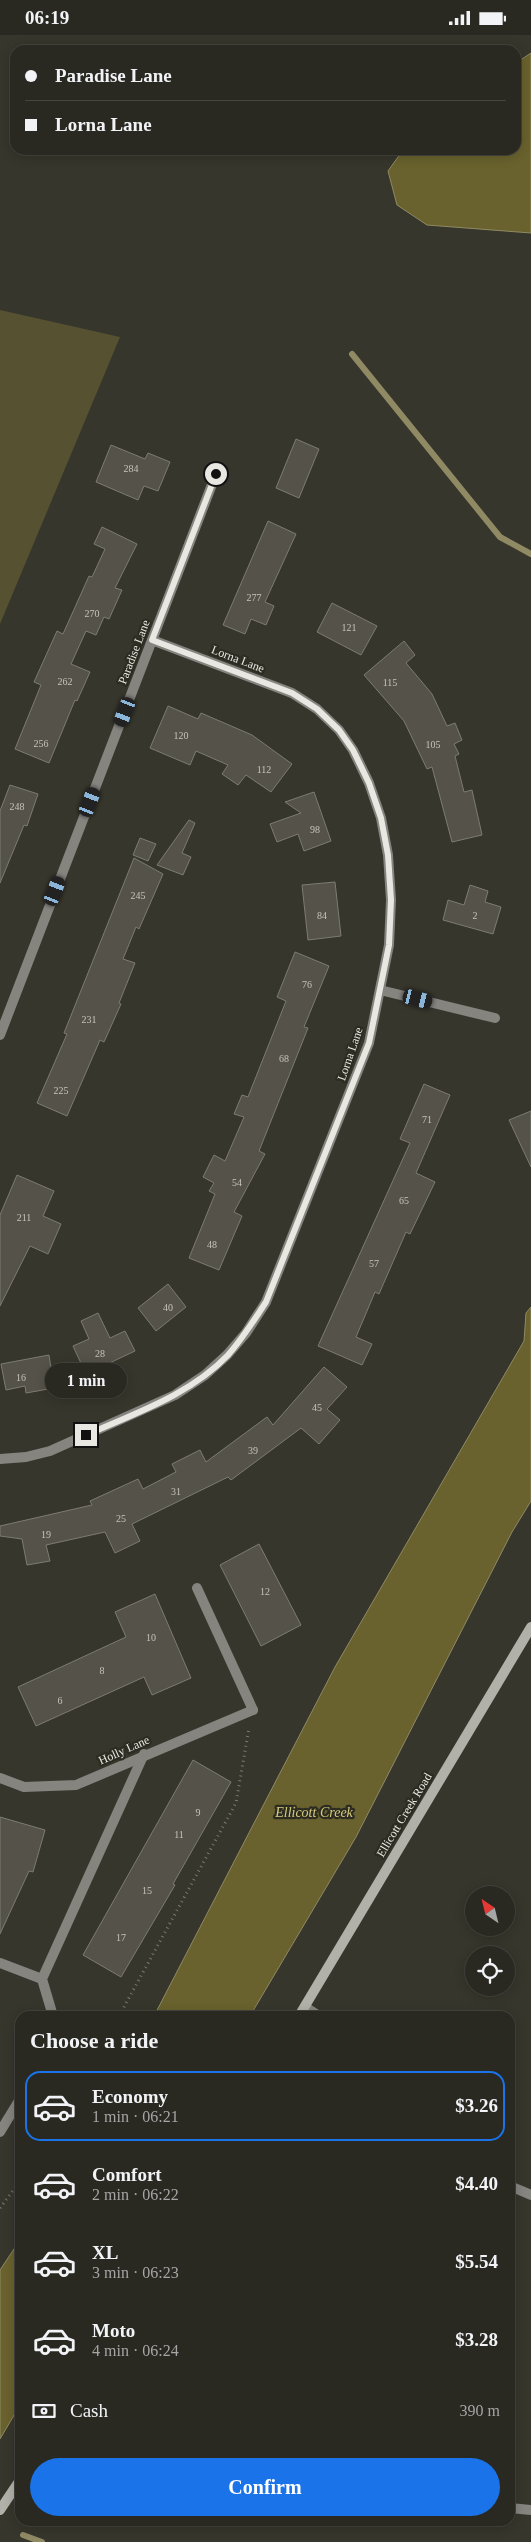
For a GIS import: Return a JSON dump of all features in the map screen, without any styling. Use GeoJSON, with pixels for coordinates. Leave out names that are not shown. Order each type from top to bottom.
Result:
{"type":"FeatureCollection","features":[{"type":"Feature","properties":{"kind":"street","name":"Paradise Lane"},"geometry":{"type":"LineString","coordinates":[[0,1035],[216,474]]}},
{"type":"Feature","properties":{"kind":"street","name":"Lorna Lane"},"geometry":{"type":"LineString","coordinates":[[0,1459],[26,1457],[50,1451],[175,1395],[205,1375],[227,1355],[246,1333],[266,1302],[369,1043],[389,945],[391,900],[388,855],[381,818],[369,783],[353,750],[339,730],[317,709],[292,693],[152,640]]}},
{"type":"Feature","properties":{"kind":"street"},"geometry":{"type":"LineString","coordinates":[[380,990],[495,1018]]}},
{"type":"Feature","properties":{"kind":"street"},"geometry":{"type":"LineString","coordinates":[[197,1588],[253,1709]]}},
{"type":"Feature","properties":{"kind":"street","name":"Ellicott Creek Road"},"geometry":{"type":"LineString","coordinates":[[303,2011],[531,1627]]}},
{"type":"Feature","properties":{"kind":"street","name":"Holly Lane"},"geometry":{"type":"LineString","coordinates":[[0,1778],[24,1787],[76,1785],[144,1754],[253,1709]]}},
{"type":"Feature","properties":{"kind":"street"},"geometry":{"type":"LineString","coordinates":[[51,2011],[42,1979],[144,1754]]}},
{"type":"Feature","properties":{"kind":"street"},"geometry":{"type":"LineString","coordinates":[[0,1963],[42,1979]]}},
{"type":"Feature","properties":{"kind":"street"},"geometry":{"type":"LineString","coordinates":[[0,2132],[15,2107]]}},
{"type":"Feature","properties":{"kind":"street"},"geometry":{"type":"LineString","coordinates":[[515,2188],[531,2195]]}},
{"type":"Feature","properties":{"kind":"street"},"geometry":{"type":"LineString","coordinates":[[0,2510],[15,2488]]}},
{"type":"Feature","properties":{"kind":"street"},"geometry":{"type":"LineString","coordinates":[[515,2509],[531,2511]]}},
{"type":"Feature","properties":{"kind":"path"},"geometry":{"type":"LineString","coordinates":[[121,2011],[236,1803],[245,1743],[253,1709]]}},
{"type":"Feature","properties":{"kind":"path"},"geometry":{"type":"LineString","coordinates":[[0,2208],[15,2188]]}},
{"type":"Feature","properties":{"kind":"shaded area"},"geometry":{"type":"Polygon","coordinates":[[[0,310],[120,337],[0,624],[0,310]]]}},
{"type":"Feature","properties":{"kind":"water"},"geometry":{"type":"Polygon","coordinates":[[[531,53],[531,233],[427,225],[397,205],[388,171],[399,155],[521,155],[521,60],[531,53]]]}},
{"type":"Feature","properties":{"kind":"water","name":"Ellicott Creek"},"geometry":{"type":"Polygon","coordinates":[[[531,1307],[531,1501],[512,1532],[356,1837],[253,2011],[157,2011],[335,1667],[524,1341],[526,1313],[531,1307]]]}},
{"type":"Feature","properties":{"kind":"water"},"geometry":{"type":"Polygon","coordinates":[[[15,2248],[15,2414],[0,2439],[0,2270],[15,2248]]]}},
{"type":"Feature","properties":{"kind":"building"},"geometry":{"type":"Polygon","coordinates":[[[296,439],[319,449],[299,498],[276,488],[296,439]]]}},
{"type":"Feature","properties":{"kind":"building"},"geometry":{"type":"Polygon","coordinates":[[[111,445],[145,459],[148,453],[170,462],[158,491],[144,486],[138,500],[96,482],[111,445]]]}},
{"type":"Feature","properties":{"kind":"building"},"geometry":{"type":"Polygon","coordinates":[[[268,521],[296,534],[265,602],[274,606],[266,625],[251,619],[245,634],[223,625],[268,521]]]}},
{"type":"Feature","properties":{"kind":"building"},"geometry":{"type":"Polygon","coordinates":[[[102,527],[137,544],[115,588],[122,590],[109,619],[104,617],[96,635],[86,631],[71,664],[90,672],[77,701],[75,700],[49,763],[15,749],[41,685],[34,682],[57,631],[63,634],[89,576],[92,577],[105,549],[94,544],[102,527]]]}},
{"type":"Feature","properties":{"kind":"building"},"geometry":{"type":"Polygon","coordinates":[[[332,603],[377,626],[361,655],[317,632],[332,603]]]}},
{"type":"Feature","properties":{"kind":"building"},"geometry":{"type":"Polygon","coordinates":[[[404,641],[415,655],[406,663],[432,694],[447,726],[455,723],[462,740],[454,744],[459,754],[455,756],[464,792],[472,790],[482,835],[452,842],[432,767],[427,769],[404,721],[364,675],[404,641]]]}},
{"type":"Feature","properties":{"kind":"building"},"geometry":{"type":"Polygon","coordinates":[[[168,706],[198,719],[201,713],[252,735],[292,764],[271,792],[246,775],[238,785],[222,774],[228,765],[196,751],[190,765],[150,748],[168,706]]]}},
{"type":"Feature","properties":{"kind":"building"},"geometry":{"type":"Polygon","coordinates":[[[10,785],[38,794],[27,826],[24,825],[0,883],[0,811],[10,785]]]}},
{"type":"Feature","properties":{"kind":"building"},"geometry":{"type":"Polygon","coordinates":[[[314,792],[331,841],[304,851],[298,834],[277,842],[270,824],[301,813],[285,802],[314,792]]]}},
{"type":"Feature","properties":{"kind":"building"},"geometry":{"type":"Polygon","coordinates":[[[189,820],[195,823],[182,853],[191,857],[183,875],[157,865],[189,820]]]}},
{"type":"Feature","properties":{"kind":"building"},"geometry":{"type":"Polygon","coordinates":[[[140,838],[156,844],[148,861],[133,855],[140,838]]]}},
{"type":"Feature","properties":{"kind":"building"},"geometry":{"type":"Polygon","coordinates":[[[134,858],[163,874],[139,929],[136,927],[123,959],[135,963],[119,1003],[121,1004],[104,1042],[100,1040],[67,1116],[37,1103],[67,1034],[64,1033],[134,858]]]}},
{"type":"Feature","properties":{"kind":"building"},"geometry":{"type":"Polygon","coordinates":[[[335,882],[341,936],[308,940],[302,885],[335,882]]]}},
{"type":"Feature","properties":{"kind":"building"},"geometry":{"type":"Polygon","coordinates":[[[470,885],[488,891],[485,902],[501,907],[493,934],[443,920],[448,900],[464,905],[470,885]]]}},
{"type":"Feature","properties":{"kind":"building"},"geometry":{"type":"Polygon","coordinates":[[[295,952],[329,966],[304,1027],[308,1028],[259,1151],[265,1154],[234,1212],[242,1216],[219,1270],[189,1258],[215,1194],[209,1191],[214,1183],[203,1177],[214,1155],[225,1161],[244,1117],[234,1114],[242,1095],[248,1097],[286,1001],[277,997],[295,952]]]}},
{"type":"Feature","properties":{"kind":"building"},"geometry":{"type":"Polygon","coordinates":[[[424,1084],[450,1095],[416,1173],[435,1182],[410,1234],[406,1232],[379,1294],[375,1292],[356,1337],[372,1344],[362,1365],[318,1346],[410,1143],[400,1139],[424,1084]]]}},
{"type":"Feature","properties":{"kind":"building"},"geometry":{"type":"Polygon","coordinates":[[[531,1111],[531,1167],[509,1120],[531,1111]]]}},
{"type":"Feature","properties":{"kind":"building"},"geometry":{"type":"Polygon","coordinates":[[[17,1175],[54,1191],[43,1216],[61,1224],[48,1254],[30,1246],[0,1306],[0,1215],[17,1175]]]}},
{"type":"Feature","properties":{"kind":"building"},"geometry":{"type":"Polygon","coordinates":[[[168,1284],[186,1307],[156,1331],[138,1308],[168,1284]]]}},
{"type":"Feature","properties":{"kind":"building"},"geometry":{"type":"Polygon","coordinates":[[[98,1313],[110,1338],[125,1331],[135,1351],[86,1374],[73,1346],[89,1339],[81,1321],[98,1313]]]}},
{"type":"Feature","properties":{"kind":"building"},"geometry":{"type":"Polygon","coordinates":[[[49,1355],[54,1388],[26,1393],[25,1386],[6,1390],[1,1364],[49,1355]]]}},
{"type":"Feature","properties":{"kind":"building"},"geometry":{"type":"Polygon","coordinates":[[[324,1367],[347,1387],[327,1409],[340,1420],[319,1444],[301,1428],[231,1480],[228,1477],[132,1524],[140,1541],[115,1553],[105,1532],[46,1545],[50,1561],[27,1565],[22,1539],[0,1536],[0,1526],[92,1505],[90,1501],[138,1479],[143,1489],[176,1472],[172,1464],[200,1450],[206,1462],[267,1417],[273,1425],[324,1367]]]}},
{"type":"Feature","properties":{"kind":"building"},"geometry":{"type":"Polygon","coordinates":[[[259,1544],[301,1625],[261,1646],[220,1565],[259,1544]]]}},
{"type":"Feature","properties":{"kind":"building"},"geometry":{"type":"Polygon","coordinates":[[[155,1594],[191,1678],[152,1695],[144,1677],[36,1726],[18,1687],[126,1637],[115,1612],[155,1594]]]}},
{"type":"Feature","properties":{"kind":"building"},"geometry":{"type":"Polygon","coordinates":[[[193,1760],[231,1782],[173,1884],[175,1885],[121,1977],[83,1955],[193,1760]]]}},
{"type":"Feature","properties":{"kind":"building"},"geometry":{"type":"Polygon","coordinates":[[[0,1817],[45,1830],[33,1872],[29,1871],[0,1934],[0,1817]]]}},
{"type":"Feature","properties":{"kind":"waterway"},"geometry":{"type":"LineString","coordinates":[[352,354],[500,537],[531,554]]}},
{"type":"Feature","properties":{"kind":"waterway"},"geometry":{"type":"LineString","coordinates":[[23,2535],[42,2542]]}},
{"type":"Feature","properties":{"kind":"route"},"geometry":{"type":"LineString","coordinates":[[86,1435],[175,1395],[205,1375],[227,1355],[246,1333],[266,1302],[369,1043],[389,945],[391,900],[388,855],[381,818],[369,783],[353,750],[339,730],[317,709],[292,693],[152,640],[216,474]]}}]}
